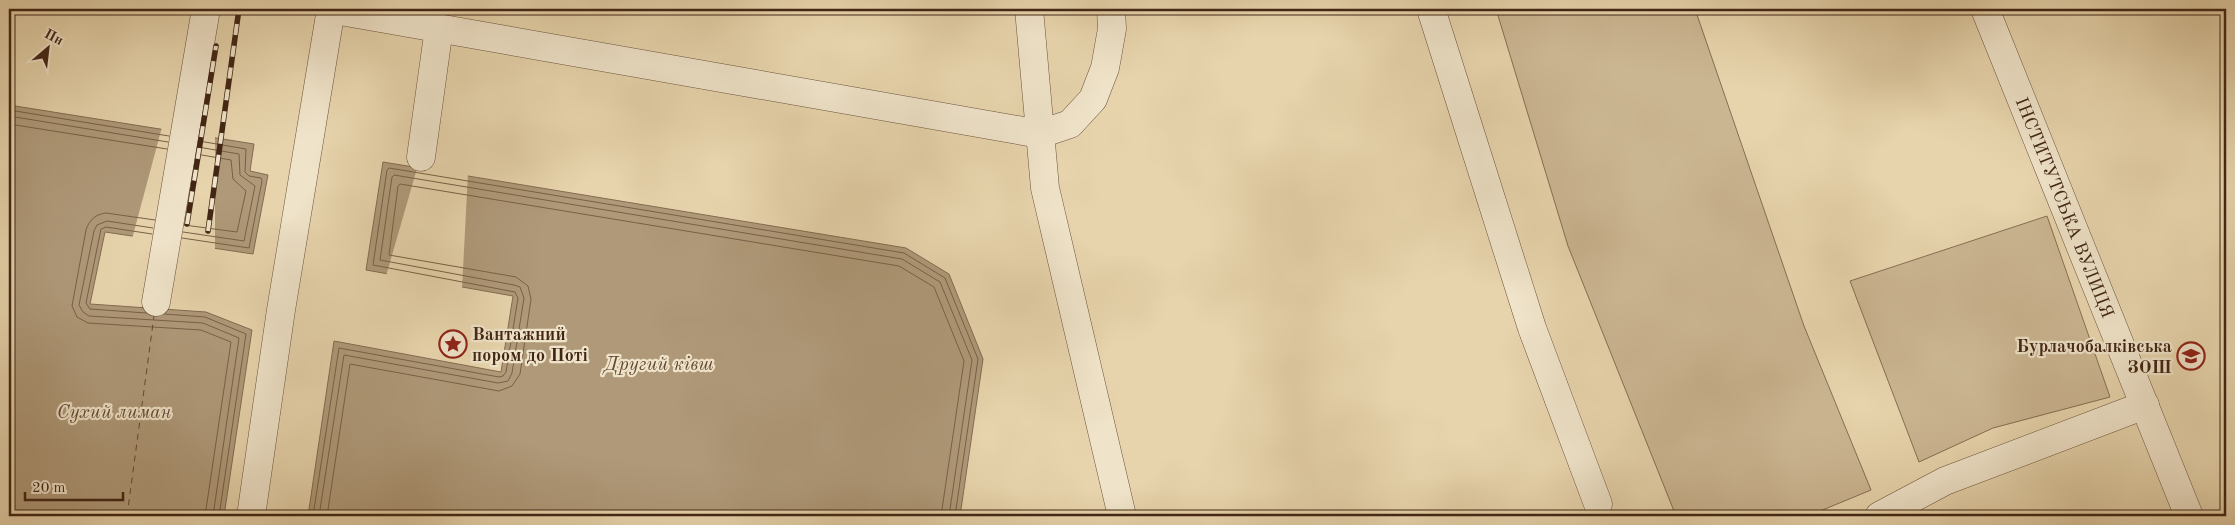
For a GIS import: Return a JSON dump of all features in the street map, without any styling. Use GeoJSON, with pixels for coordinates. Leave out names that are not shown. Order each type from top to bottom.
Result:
{"type":"FeatureCollection","features":[{"type":"Feature","properties":{"kind":"street"},"geometry":{"type":"LineString","coordinates":[[156,302],[206,9]]}},
{"type":"Feature","properties":{"kind":"street"},"geometry":{"type":"LineString","coordinates":[[251,516],[280,310],[330,9],[1040,134],[1070,124],[1093,99],[1106,68],[1112,29],[1111,9]]}},
{"type":"Feature","properties":{"kind":"street"},"geometry":{"type":"LineString","coordinates":[[1029,9],[1045,188],[1122,516]]}},
{"type":"Feature","properties":{"kind":"street"},"geometry":{"type":"LineString","coordinates":[[1431,9],[1532,328],[1598,504]]}},
{"type":"Feature","properties":{"kind":"street","name":"ІНСТИТУТСЬКА ВУЛИЦЯ"},"geometry":{"type":"LineString","coordinates":[[1985,9],[2189,516]]}},
{"type":"Feature","properties":{"kind":"street"},"geometry":{"type":"LineString","coordinates":[[421,157],[440,28]]}},
{"type":"Feature","properties":{"kind":"street"},"geometry":{"type":"LineString","coordinates":[[1879,516],[1945,481],[2145,405]]}},
{"type":"Feature","properties":{"kind":"shaded area"},"geometry":{"type":"Polygon","coordinates":[[[1496,9],[1695,9],[1804,326],[1871,490],[1808,516],[1676,516],[1568,246],[1496,9]]]}},
{"type":"Feature","properties":{"kind":"shaded area"},"geometry":{"type":"Polygon","coordinates":[[[2047,216],[2110,397],[1993,428],[1919,462],[1850,281],[2047,216]]]}},
{"type":"Feature","properties":{"kind":"water","name":"Сухий лиман"},"geometry":{"type":"Polygon","coordinates":[[[9,105],[254,144],[250,171],[268,175],[253,254],[105,232],[90,304],[206,312],[252,330],[224,516],[9,516],[9,105]]]}},
{"type":"Feature","properties":{"kind":"water","name":"Другий ківш"},"geometry":{"type":"Polygon","coordinates":[[[383,162],[906,248],[949,274],[983,359],[960,516],[308,516],[334,341],[501,372],[513,296],[366,270],[383,162]]]}},
{"type":"Feature","properties":{"kind":"pier"},"geometry":{"type":"Polygon","coordinates":[[[162,127],[215,136],[215,251],[132,239],[162,127]]]}},
{"type":"Feature","properties":{"kind":"pier"},"geometry":{"type":"Polygon","coordinates":[[[418,165],[468,173],[462,289],[386,276],[418,165]]]}},
{"type":"Feature","properties":{"kind":"ferry route"},"geometry":{"type":"LineString","coordinates":[[127,516],[154,316]]}},
{"type":"Feature","properties":{"kind":"railway"},"geometry":{"type":"LineString","coordinates":[[208,231],[239,9]]}},
{"type":"Feature","properties":{"kind":"railway"},"geometry":{"type":"LineString","coordinates":[[187,224],[216,46]]}},
{"type":"Feature","properties":{"kind":"place","name":"Вантажний пором до Поті"},"geometry":{"type":"Point","coordinates":[453,344]}},
{"type":"Feature","properties":{"kind":"place","name":"Бурлачобалківська ЗОШ"},"geometry":{"type":"Point","coordinates":[2191,356]}}]}
